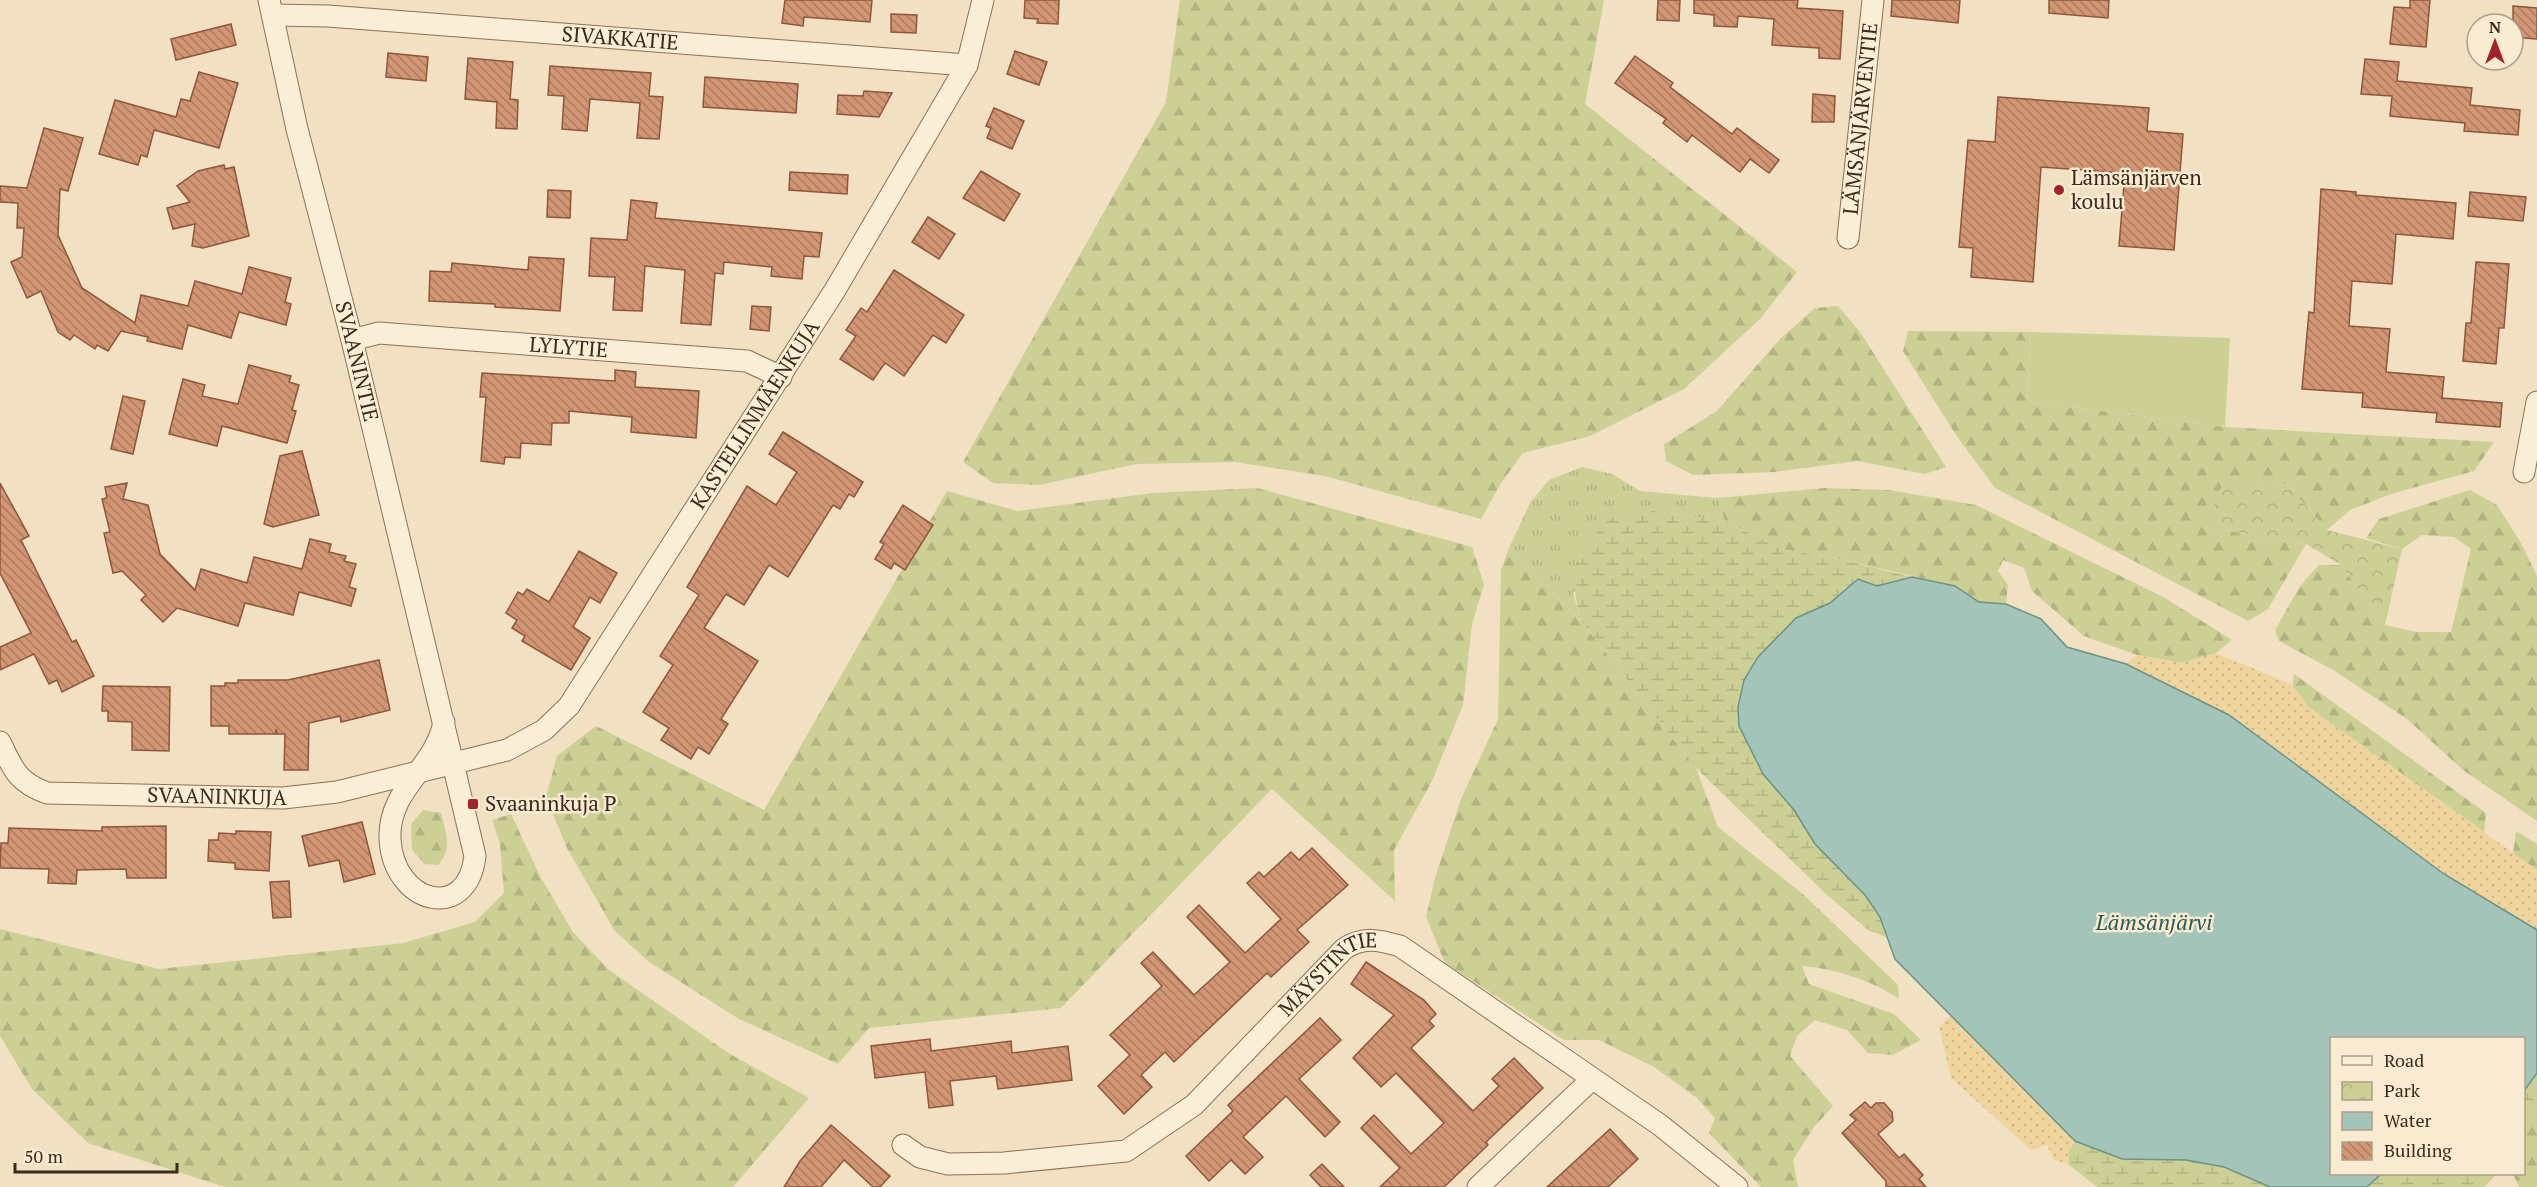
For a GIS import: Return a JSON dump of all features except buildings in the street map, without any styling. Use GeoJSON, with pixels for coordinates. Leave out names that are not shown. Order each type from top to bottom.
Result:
{"type":"FeatureCollection","features":[{"type":"Feature","properties":{"kind":"street","name":"KASTELLINMÄENKUJA"},"geometry":{"type":"LineString","coordinates":[[454,763],[507,750],[544,730],[569,706],[781,377],[835,290],[967,65],[983,0]]}},
{"type":"Feature","properties":{"kind":"street","name":"LÄMSÄNJÄRVENTIE"},"geometry":{"type":"LineString","coordinates":[[1848,238],[1873,0]]}},
{"type":"Feature","properties":{"kind":"street","name":"SIVAKKATIE"},"geometry":{"type":"LineString","coordinates":[[271,8],[328,16],[967,65]]}},
{"type":"Feature","properties":{"kind":"street","name":"SVAANINTIE"},"geometry":{"type":"LineString","coordinates":[[271,8],[297,129],[352,340],[454,763],[475,856],[473,870],[467,882],[446,897],[427,897],[414,891],[404,882],[396,866],[390,840],[392,817],[398,797],[435,751],[444,722]]}},
{"type":"Feature","properties":{"kind":"street","name":"LYLYTIE"},"geometry":{"type":"LineString","coordinates":[[352,340],[379,333],[747,361],[781,377]]}},
{"type":"Feature","properties":{"kind":"street"},"geometry":{"type":"LineString","coordinates":[[2524,472],[2537,402]]}},
{"type":"Feature","properties":{"kind":"street","name":"SVAANINKUJA"},"geometry":{"type":"LineString","coordinates":[[0,742],[15,773],[28,786],[47,793],[283,798],[337,792],[454,763]]}},
{"type":"Feature","properties":{"kind":"street","name":"MÄYSTINTIE"},"geometry":{"type":"LineString","coordinates":[[903,1145],[920,1157],[948,1164],[1004,1163],[1126,1151],[1194,1105],[1344,949],[1364,939],[1382,940],[1400,946],[1660,1125],[1737,1187]]}},
{"type":"Feature","properties":{"kind":"street"},"geometry":{"type":"LineString","coordinates":[[1478,1187],[1592,1080]]}},
{"type":"Feature","properties":{"kind":"green space"},"geometry":{"type":"Polygon","coordinates":[[[1180,0],[1604,0],[1585,104],[1797,272],[1760,319],[1684,389],[1590,436],[1523,453],[1501,483],[1481,519],[1325,476],[1235,462],[1136,464],[1039,485],[993,483],[963,462],[1166,102],[1180,0]]]}},
{"type":"Feature","properties":{"kind":"green space"},"geometry":{"type":"Polygon","coordinates":[[[1838,306],[1860,332],[1946,467],[1925,474],[1858,461],[1775,472],[1693,475],[1666,461],[1664,444],[1717,411],[1780,339],[1815,308],[1838,306]]]}},
{"type":"Feature","properties":{"kind":"green space"},"geometry":{"type":"Polygon","coordinates":[[[1908,331],[2031,332],[2027,401],[2225,427],[2494,442],[2474,471],[2391,494],[2350,510],[2327,530],[2287,484],[2224,481],[2206,527],[2306,544],[2268,609],[2248,621],[1995,488],[1956,435],[1903,351],[1908,331]]]}},
{"type":"Feature","properties":{"kind":"green space"},"geometry":{"type":"Polygon","coordinates":[[[2031,332],[2230,338],[2225,427],[2027,401],[2031,332]]]}},
{"type":"Feature","properties":{"kind":"green space"},"geometry":{"type":"Polygon","coordinates":[[[1582,467],[1612,474],[1640,491],[1717,498],[1725,521],[1653,511],[1573,593],[1581,621],[1509,548],[1530,503],[1549,480],[1582,467]]]}},
{"type":"Feature","properties":{"kind":"green space"},"geometry":{"type":"Polygon","coordinates":[[[2224,480],[2287,484],[2327,530],[2402,549],[2385,625],[2341,565],[2306,544],[2205,527],[2224,480]]]}},
{"type":"Feature","properties":{"kind":"green space"},"geometry":{"type":"Polygon","coordinates":[[[1257,488],[1472,547],[1484,585],[1472,624],[1463,705],[1432,781],[1394,850],[1395,901],[1272,789],[1061,1008],[869,1028],[838,1064],[739,1019],[649,962],[614,930],[567,848],[546,797],[557,756],[596,726],[764,810],[947,491],[1017,511],[1152,493],[1257,488]]]}},
{"type":"Feature","properties":{"kind":"green space"},"geometry":{"type":"Polygon","coordinates":[[[1825,488],[1889,490],[1976,505],[2165,598],[2232,640],[2216,653],[2182,663],[2137,655],[2084,636],[2032,591],[2024,568],[2003,560],[1998,571],[2008,585],[2006,604],[1979,602],[1955,586],[1840,559],[1781,549],[1725,521],[1717,498],[1825,488]]]}},
{"type":"Feature","properties":{"kind":"green space"},"geometry":{"type":"Polygon","coordinates":[[[2470,490],[2497,505],[2521,543],[2537,576],[2537,821],[2463,770],[2407,719],[2335,671],[2279,641],[2275,630],[2300,586],[2319,565],[2341,565],[2385,625],[2416,632],[2451,632],[2471,549],[2454,537],[2422,535],[2402,549],[2366,538],[2379,519],[2470,490]]]}},
{"type":"Feature","properties":{"kind":"green space"},"geometry":{"type":"Polygon","coordinates":[[[1653,511],[1725,521],[1781,549],[1840,559],[1912,577],[1877,586],[1858,579],[1830,603],[1796,618],[1758,657],[1763,774],[1794,810],[1815,844],[1865,895],[1880,917],[1886,937],[1868,930],[1825,893],[1696,768],[1581,621],[1575,577],[1582,555],[1589,544],[1608,518],[1653,511]]]}},
{"type":"Feature","properties":{"kind":"green space"},"geometry":{"type":"Polygon","coordinates":[[[1509,548],[1581,621],[1696,768],[1718,827],[1804,895],[1898,985],[1899,999],[1853,976],[1827,969],[1802,966],[1809,984],[1894,1014],[1921,1040],[1893,1055],[1868,1053],[1847,1030],[1815,1020],[1797,1036],[1790,1056],[1833,1106],[1814,1127],[1793,1160],[1798,1187],[1761,1187],[1709,1133],[1715,1118],[1697,1098],[1654,1067],[1599,1040],[1564,1040],[1445,963],[1426,917],[1435,878],[1461,799],[1498,719],[1501,570],[1509,548]]]}},
{"type":"Feature","properties":{"kind":"green space"},"geometry":{"type":"Polygon","coordinates":[[[2294,674],[2486,813],[2484,832],[2308,707],[2293,685],[2294,674]]]}},
{"type":"Feature","properties":{"kind":"green space"},"geometry":{"type":"Polygon","coordinates":[[[423,810],[441,813],[447,847],[438,865],[425,864],[412,850],[411,824],[423,810]]]}},
{"type":"Feature","properties":{"kind":"green space"},"geometry":{"type":"Polygon","coordinates":[[[511,814],[540,876],[573,932],[609,970],[730,1054],[809,1098],[733,1187],[225,1187],[88,1143],[32,1089],[0,1036],[0,929],[159,969],[403,943],[475,922],[504,893],[500,844],[492,820],[511,814]]]}},
{"type":"Feature","properties":{"kind":"green space"},"geometry":{"type":"Polygon","coordinates":[[[2516,831],[2537,844],[2537,870],[2513,854],[2516,831]]]}},
{"type":"Feature","properties":{"kind":"green space"},"geometry":{"type":"Polygon","coordinates":[[[2537,1073],[2537,1105],[2525,1117],[2525,1090],[2537,1073]]]}},
{"type":"Feature","properties":{"kind":"green space"},"geometry":{"type":"Polygon","coordinates":[[[2537,1105],[2537,1187],[2519,1187],[2513,1175],[2525,1175],[2525,1117],[2537,1105]]]}},
{"type":"Feature","properties":{"kind":"green space"},"geometry":{"type":"Polygon","coordinates":[[[2075,1141],[2122,1159],[2186,1160],[2224,1167],[2270,1187],[2097,1187],[2068,1164],[2069,1150],[2075,1141]]]}},
{"type":"Feature","properties":{"kind":"green space"},"geometry":{"type":"Polygon","coordinates":[[[2380,1175],[2496,1175],[2484,1187],[2367,1187],[2380,1175]]]}},
{"type":"Feature","properties":{"kind":"sand"},"geometry":{"type":"Polygon","coordinates":[[[2216,653],[2293,685],[2308,707],[2537,870],[2537,930],[2444,874],[2126,664],[2137,655],[2182,663],[2216,653]]]}},
{"type":"Feature","properties":{"kind":"sand"},"geometry":{"type":"Polygon","coordinates":[[[1950,1016],[2075,1141],[2069,1150],[2068,1164],[2054,1160],[2047,1145],[2031,1150],[1951,1078],[1939,1027],[1950,1016]]]}},
{"type":"Feature","properties":{"kind":"water","name":"Lämsänjärvi"},"geometry":{"type":"Polygon","coordinates":[[[1912,577],[1955,586],[1979,602],[2006,604],[2041,619],[2067,647],[2126,664],[2229,715],[2444,874],[2537,930],[2537,1073],[2525,1090],[2525,1037],[2330,1037],[2330,1175],[2380,1175],[2367,1187],[2270,1187],[2224,1167],[2186,1160],[2122,1159],[2075,1141],[1895,959],[1880,917],[1865,895],[1815,844],[1794,810],[1763,774],[1739,726],[1738,707],[1744,680],[1758,657],[1796,618],[1830,603],[1858,579],[1877,586],[1912,577]]]}},
{"type":"Feature","properties":{"kind":"place","name":"Lämsänjärven koulu"},"geometry":{"type":"Point","coordinates":[2059,190]}},
{"type":"Feature","properties":{"kind":"place","name":"Svaaninkuja P"},"geometry":{"type":"Point","coordinates":[473,804]}}]}
